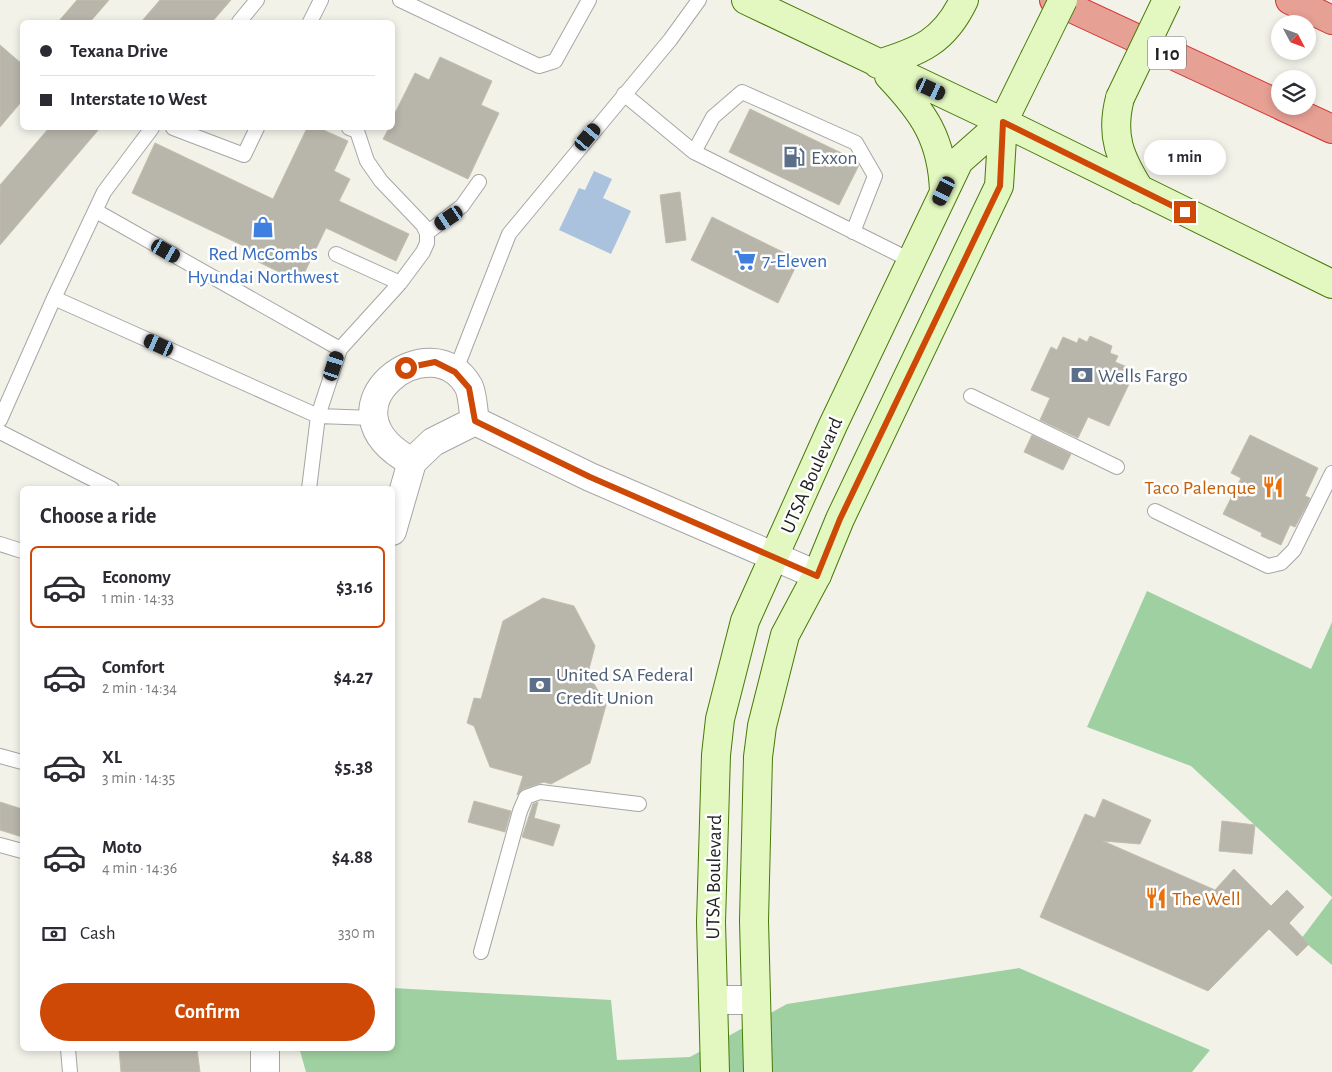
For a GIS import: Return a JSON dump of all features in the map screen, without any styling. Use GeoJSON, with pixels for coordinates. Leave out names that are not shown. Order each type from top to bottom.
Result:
{"type":"FeatureCollection","features":[{"type":"Feature","properties":{"kind":"highway","name":"I 10"},"geometry":{"type":"LineString","coordinates":[[1054,0],[1271,101]]}},
{"type":"Feature","properties":{"kind":"highway"},"geometry":{"type":"LineString","coordinates":[[1290,0],[1332,20]]}},
{"type":"Feature","properties":{"kind":"highway","name":"I 10"},"geometry":{"type":"LineString","coordinates":[[1301,115],[1332,129]]}},
{"type":"Feature","properties":{"kind":"main road"},"geometry":{"type":"LineString","coordinates":[[746,0],[1003,122],[1332,284]]}},
{"type":"Feature","properties":{"kind":"main road","name":"UTSA Boulevard"},"geometry":{"type":"LineString","coordinates":[[715,1072],[712,922],[716,755],[720,719],[745,621],[910,260],[944,191],[959,162],[1003,122],[1063,0]]}},
{"type":"Feature","properties":{"kind":"main road"},"geometry":{"type":"LineString","coordinates":[[1140,190],[1123,163],[1114,118],[1120,98],[1167,0]]}},
{"type":"Feature","properties":{"kind":"main road"},"geometry":{"type":"LineString","coordinates":[[878,64],[913,53],[928,45],[941,35],[960,9]]}},
{"type":"Feature","properties":{"kind":"main road"},"geometry":{"type":"LineString","coordinates":[[878,64],[914,102],[931,132],[941,155],[944,191]]}},
{"type":"Feature","properties":{"kind":"main road","name":"UTSA Boulevard"},"geometry":{"type":"LineString","coordinates":[[758,1072],[754,921],[758,757],[762,726],[785,635],[817,576],[840,519],[1000,186],[1003,122]]}},
{"type":"Feature","properties":{"kind":"street"},"geometry":{"type":"LineString","coordinates":[[412,462],[393,452],[381,440],[373,418],[374,400],[387,379],[406,368],[435,362],[455,372],[469,388],[475,421]]}},
{"type":"Feature","properties":{"kind":"street"},"geometry":{"type":"LineString","coordinates":[[475,421],[590,477],[817,576]]}},
{"type":"Feature","properties":{"kind":"street"},"geometry":{"type":"LineString","coordinates":[[395,521],[412,462],[433,442],[475,421]]}},
{"type":"Feature","properties":{"kind":"street"},"geometry":{"type":"LineString","coordinates":[[714,1000],[756,1000]]}},
{"type":"Feature","properties":{"kind":"street"},"geometry":{"type":"LineString","coordinates":[[265,1051],[265,1072]]}},
{"type":"Feature","properties":{"kind":"lane"},"geometry":{"type":"LineString","coordinates":[[241,20],[257,0]]}},
{"type":"Feature","properties":{"kind":"lane"},"geometry":{"type":"LineString","coordinates":[[311,20],[321,0]]}},
{"type":"Feature","properties":{"kind":"lane"},"geometry":{"type":"LineString","coordinates":[[400,0],[539,66],[555,61],[589,0]]}},
{"type":"Feature","properties":{"kind":"lane"},"geometry":{"type":"LineString","coordinates":[[455,372],[509,234],[670,40],[699,0]]}},
{"type":"Feature","properties":{"kind":"lane"},"geometry":{"type":"LineString","coordinates":[[694,152],[713,117],[742,92],[856,143],[875,176],[853,232]]}},
{"type":"Feature","properties":{"kind":"lane"},"geometry":{"type":"LineString","coordinates":[[624,94],[694,152],[910,260]]}},
{"type":"Feature","properties":{"kind":"lane"},"geometry":{"type":"LineString","coordinates":[[0,420],[54,298],[104,192],[150,130]]}},
{"type":"Feature","properties":{"kind":"lane"},"geometry":{"type":"LineString","coordinates":[[178,130],[244,154],[256,130]]}},
{"type":"Feature","properties":{"kind":"lane"},"geometry":{"type":"LineString","coordinates":[[309,486],[318,416],[340,349],[400,283],[423,252],[427,243],[427,233],[423,225],[381,181],[367,161],[357,131],[354,130]]}},
{"type":"Feature","properties":{"kind":"lane"},"geometry":{"type":"LineString","coordinates":[[427,233],[462,206],[479,182]]}},
{"type":"Feature","properties":{"kind":"lane"},"geometry":{"type":"LineString","coordinates":[[96,211],[340,349]]}},
{"type":"Feature","properties":{"kind":"lane"},"geometry":{"type":"LineString","coordinates":[[336,254],[400,283]]}},
{"type":"Feature","properties":{"kind":"lane"},"geometry":{"type":"LineString","coordinates":[[54,298],[318,416],[373,418]]}},
{"type":"Feature","properties":{"kind":"lane"},"geometry":{"type":"LineString","coordinates":[[971,396],[1117,468]]}},
{"type":"Feature","properties":{"kind":"lane"},"geometry":{"type":"LineString","coordinates":[[0,432],[106,486]]}},
{"type":"Feature","properties":{"kind":"lane"},"geometry":{"type":"LineString","coordinates":[[1155,511],[1268,566],[1281,563],[1294,550],[1332,473]]}},
{"type":"Feature","properties":{"kind":"lane"},"geometry":{"type":"LineString","coordinates":[[0,544],[20,550]]}},
{"type":"Feature","properties":{"kind":"lane"},"geometry":{"type":"LineString","coordinates":[[0,756],[20,761]]}},
{"type":"Feature","properties":{"kind":"lane"},"geometry":{"type":"LineString","coordinates":[[481,952],[520,811],[526,796],[540,792],[639,804]]}},
{"type":"Feature","properties":{"kind":"lane"},"geometry":{"type":"LineString","coordinates":[[0,845],[20,850]]}},
{"type":"Feature","properties":{"kind":"lane"},"geometry":{"type":"LineString","coordinates":[[68,1051],[70,1072]]}},
{"type":"Feature","properties":{"kind":"green space"},"geometry":{"type":"Polygon","coordinates":[[[1147,591],[1311,669],[1332,622],[1332,897],[1191,766],[1087,727],[1147,591]]]}},
{"type":"Feature","properties":{"kind":"green space"},"geometry":{"type":"Polygon","coordinates":[[[1332,898],[1332,965],[1301,939],[1332,898]]]}},
{"type":"Feature","properties":{"kind":"green space"},"geometry":{"type":"Polygon","coordinates":[[[1019,968],[1210,1050],[1192,1072],[306,1072],[300,1051],[395,1051],[395,988],[611,1000],[617,1060],[690,1057],[787,1004],[1019,968]]]}},
{"type":"Feature","properties":{"kind":"water"},"geometry":{"type":"Polygon","coordinates":[[[594,171],[612,179],[603,198],[631,211],[611,254],[559,230],[579,188],[585,190],[594,171]]]}},
{"type":"Feature","properties":{"kind":"building"},"geometry":{"type":"Polygon","coordinates":[[[77,0],[109,0],[92,20],[60,20],[77,0]]]}},
{"type":"Feature","properties":{"kind":"building"},"geometry":{"type":"Polygon","coordinates":[[[160,0],[231,0],[214,20],[143,20],[160,0]]]}},
{"type":"Feature","properties":{"kind":"building"},"geometry":{"type":"Polygon","coordinates":[[[0,45],[20,62],[20,103],[0,127],[0,45]]]}},
{"type":"Feature","properties":{"kind":"building"},"geometry":{"type":"Polygon","coordinates":[[[440,57],[492,81],[481,105],[499,113],[468,179],[383,139],[388,130],[395,130],[395,113],[415,73],[429,80],[440,57]]]}},
{"type":"Feature","properties":{"kind":"building","name":"Exxon"},"geometry":{"type":"Polygon","coordinates":[[[750,109],[856,160],[859,165],[839,205],[729,152],[750,109]]]}},
{"type":"Feature","properties":{"kind":"building"},"geometry":{"type":"Polygon","coordinates":[[[47,130],[98,130],[0,245],[0,185],[47,130]]]}},
{"type":"Feature","properties":{"kind":"building"},"geometry":{"type":"Polygon","coordinates":[[[306,130],[323,130],[348,141],[334,171],[350,179],[339,201],[409,234],[396,261],[326,228],[300,282],[246,256],[250,249],[132,193],[155,143],[273,199],[306,130]]]}},
{"type":"Feature","properties":{"kind":"building"},"geometry":{"type":"Polygon","coordinates":[[[680,192],[686,240],[666,243],[660,195],[680,192]]]}},
{"type":"Feature","properties":{"kind":"building","name":"7-Eleven"},"geometry":{"type":"Polygon","coordinates":[[[712,217],[799,260],[778,303],[691,260],[712,217]]]}},
{"type":"Feature","properties":{"kind":"building","name":"Wells Fargo"},"geometry":{"type":"Polygon","coordinates":[[[1090,336],[1112,346],[1110,353],[1118,356],[1115,362],[1130,368],[1123,381],[1129,384],[1109,426],[1088,417],[1078,438],[1040,420],[1050,398],[1031,390],[1051,347],[1057,350],[1063,337],[1077,343],[1079,338],[1087,342],[1090,336]]]}},
{"type":"Feature","properties":{"kind":"building"},"geometry":{"type":"Polygon","coordinates":[[[1032,435],[1071,454],[1063,470],[1024,452],[1032,435]]]}},
{"type":"Feature","properties":{"kind":"building","name":"Taco Palenque"},"geometry":{"type":"Polygon","coordinates":[[[1250,435],[1318,468],[1305,496],[1310,498],[1307,505],[1295,527],[1290,525],[1281,545],[1261,536],[1262,533],[1223,514],[1241,478],[1231,473],[1250,435]]]}},
{"type":"Feature","properties":{"kind":"building","name":"United SA Federal Credit Union"},"geometry":{"type":"Polygon","coordinates":[[[543,598],[574,606],[595,646],[588,673],[606,705],[590,763],[551,784],[544,782],[523,789],[517,795],[523,776],[490,767],[474,726],[467,723],[474,698],[481,699],[503,621],[543,598]]]}},
{"type":"Feature","properties":{"kind":"building","name":"The Well"},"geometry":{"type":"Polygon","coordinates":[[[1103,799],[1151,820],[1140,844],[1103,841],[1215,890],[1234,869],[1271,906],[1287,890],[1304,907],[1289,923],[1309,944],[1297,956],[1269,929],[1208,991],[1040,917],[1085,814],[1095,818],[1103,799]]]}},
{"type":"Feature","properties":{"kind":"building"},"geometry":{"type":"Polygon","coordinates":[[[474,801],[511,811],[505,832],[468,822],[474,801]]]}},
{"type":"Feature","properties":{"kind":"building"},"geometry":{"type":"Polygon","coordinates":[[[0,802],[20,808],[20,836],[0,830],[0,802]]]}},
{"type":"Feature","properties":{"kind":"building"},"geometry":{"type":"Polygon","coordinates":[[[538,802],[534,818],[560,825],[553,846],[522,837],[533,804],[538,802]]]}},
{"type":"Feature","properties":{"kind":"building"},"geometry":{"type":"Polygon","coordinates":[[[1222,821],[1255,825],[1252,854],[1219,851],[1222,821]]]}},
{"type":"Feature","properties":{"kind":"building"},"geometry":{"type":"Polygon","coordinates":[[[119,1051],[197,1051],[200,1072],[121,1072],[119,1051]]]}},
{"type":"Feature","properties":{"kind":"place","name":"Exxon"},"geometry":{"type":"Point","coordinates":[794,157]}},
{"type":"Feature","properties":{"kind":"place","name":"Red McCombs Hyundai Northwest"},"geometry":{"type":"Point","coordinates":[263,227]}},
{"type":"Feature","properties":{"kind":"place","name":"7-Eleven"},"geometry":{"type":"Point","coordinates":[745,260]}},
{"type":"Feature","properties":{"kind":"place","name":"Wells Fargo"},"geometry":{"type":"Point","coordinates":[1082,375]}},
{"type":"Feature","properties":{"kind":"place","name":"Taco Palenque"},"geometry":{"type":"Point","coordinates":[1273,487]}},
{"type":"Feature","properties":{"kind":"place","name":"United SA Federal Credit Union"},"geometry":{"type":"Point","coordinates":[540,685]}},
{"type":"Feature","properties":{"kind":"place","name":"The Well"},"geometry":{"type":"Point","coordinates":[1156,898]}},
{"type":"Feature","properties":{"kind":"route"},"geometry":{"type":"LineString","coordinates":[[406,368],[435,362],[455,372],[469,388],[475,421],[590,477],[817,576],[840,519],[1000,186],[1003,122],[1185,212]]}}]}
